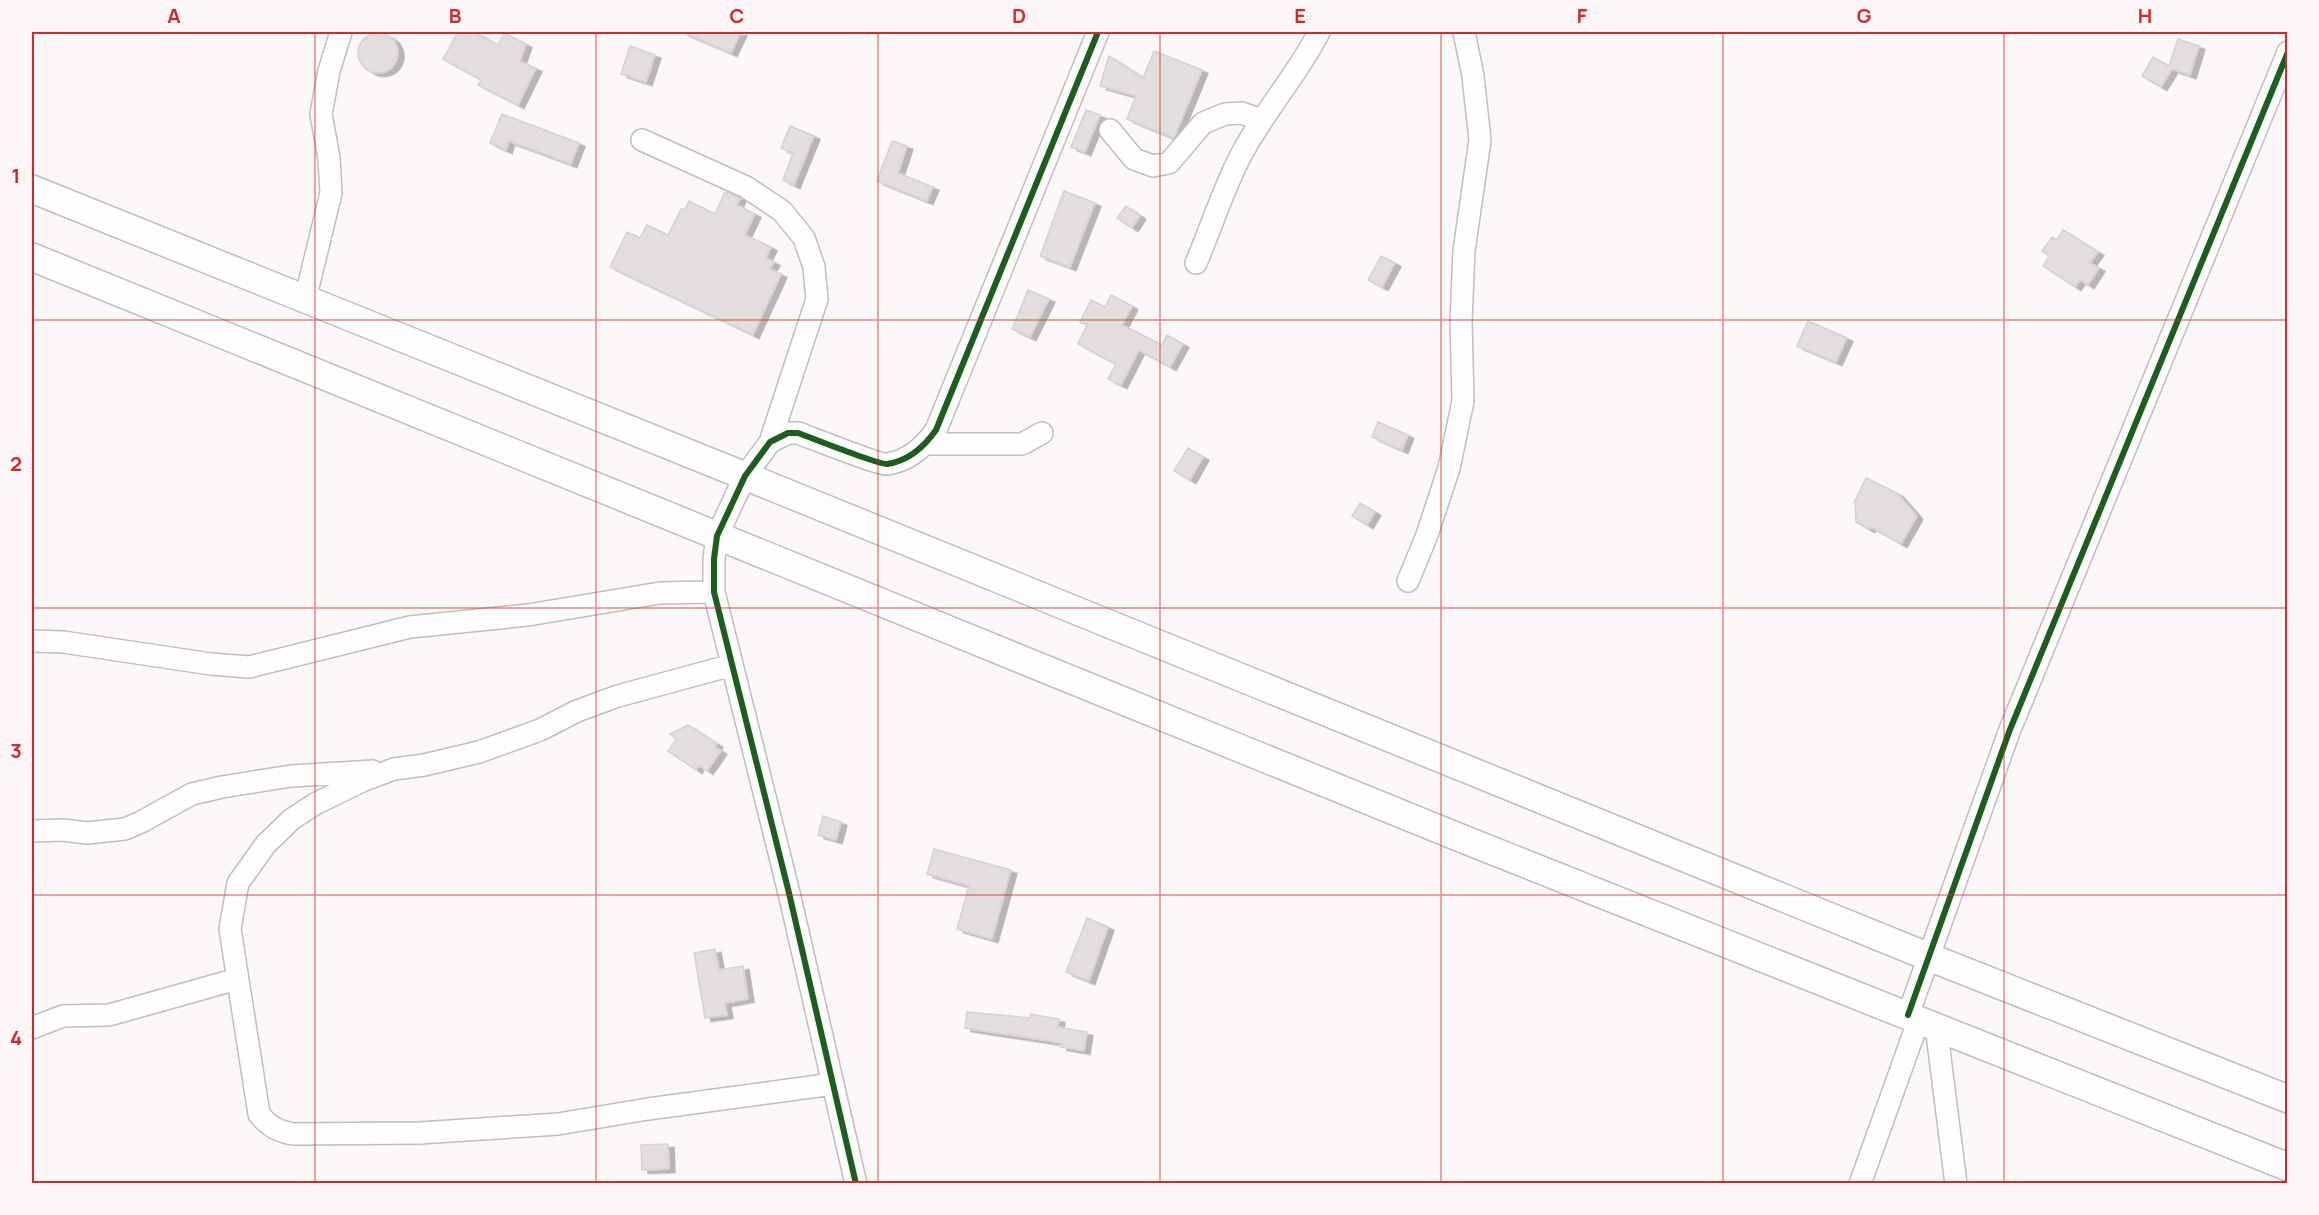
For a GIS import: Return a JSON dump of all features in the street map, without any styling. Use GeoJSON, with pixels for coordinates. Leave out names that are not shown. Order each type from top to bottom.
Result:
{"type":"FeatureCollection","features":[{"type":"Feature","properties":{"kind":"main road"},"geometry":{"type":"LineString","coordinates":[[32,189],[1929,957],[2288,1099]]}},
{"type":"Feature","properties":{"kind":"main road"},"geometry":{"type":"LineString","coordinates":[[32,257],[1452,834],[2288,1167]]}},
{"type":"Feature","properties":{"kind":"street"},"geometry":{"type":"LineString","coordinates":[[305,300],[331,193],[329,158],[321,114],[329,72],[341,32]]}},
{"type":"Feature","properties":{"kind":"street"},"geometry":{"type":"LineString","coordinates":[[770,442],[788,433],[798,434],[885,465],[911,456],[926,444],[936,430],[958,380],[1098,32]]}},
{"type":"Feature","properties":{"kind":"street"},"geometry":{"type":"LineString","coordinates":[[1196,263],[1239,158],[1262,120],[1306,58],[1319,32]]}},
{"type":"Feature","properties":{"kind":"street"},"geometry":{"type":"LineString","coordinates":[[1408,581],[1428,535],[1445,479],[1463,401],[1461,322],[1464,251],[1479,140],[1473,76],[1464,32]]}},
{"type":"Feature","properties":{"kind":"street"},"geometry":{"type":"LineString","coordinates":[[1860,1184],[1921,1020],[1929,957],[2009,732],[2288,52]]}},
{"type":"Feature","properties":{"kind":"street"},"geometry":{"type":"LineString","coordinates":[[1110,130],[1134,159],[1153,166],[1169,163],[1203,123],[1225,114],[1241,113],[1262,120]]}},
{"type":"Feature","properties":{"kind":"street"},"geometry":{"type":"LineString","coordinates":[[642,140],[746,186],[782,211],[804,238],[814,267],[817,299],[770,442],[745,476],[717,536],[714,592],[856,1184]]}},
{"type":"Feature","properties":{"kind":"street"},"geometry":{"type":"LineString","coordinates":[[926,444],[1022,444],[1042,433]]}},
{"type":"Feature","properties":{"kind":"street"},"geometry":{"type":"LineString","coordinates":[[32,641],[63,642],[211,664],[249,667],[410,627],[528,615],[660,593],[714,592]]}},
{"type":"Feature","properties":{"kind":"street"},"geometry":{"type":"LineString","coordinates":[[32,831],[63,830],[87,833],[125,829],[192,794],[222,787],[291,776],[424,765],[479,752],[540,730],[578,711],[618,696],[732,665]]}},
{"type":"Feature","properties":{"kind":"street"},"geometry":{"type":"LineString","coordinates":[[394,769],[362,781],[315,804],[292,819],[266,844],[238,883],[230,929],[259,1114],[267,1125],[278,1131],[293,1134],[420,1133],[558,1124],[648,1109],[833,1084]]}},
{"type":"Feature","properties":{"kind":"street"},"geometry":{"type":"LineString","coordinates":[[32,1028],[63,1016],[109,1015],[237,979]]}},
{"type":"Feature","properties":{"kind":"street"},"geometry":{"type":"LineString","coordinates":[[1921,1020],[1956,1184]]}},
{"type":"Feature","properties":{"kind":"building"},"geometry":{"type":"Polygon","coordinates":[[[458,32],[474,32],[498,45],[504,33],[526,44],[520,61],[536,68],[518,105],[478,85],[481,80],[443,59],[458,32]]]}},
{"type":"Feature","properties":{"kind":"building"},"geometry":{"type":"Polygon","coordinates":[[[682,32],[741,32],[731,53],[682,32]]]}},
{"type":"Feature","properties":{"kind":"building"},"geometry":{"type":"Polygon","coordinates":[[[378,33],[386,34],[392,39],[397,45],[397,61],[392,67],[386,72],[378,73],[370,72],[364,67],[359,61],[358,53],[359,45],[364,39],[370,34],[378,33]]]}},
{"type":"Feature","properties":{"kind":"building"},"geometry":{"type":"Polygon","coordinates":[[[2178,39],[2199,46],[2190,75],[2172,69],[2161,87],[2142,76],[2153,57],[2169,66],[2178,39]]]}},
{"type":"Feature","properties":{"kind":"building"},"geometry":{"type":"Polygon","coordinates":[[[630,46],[655,55],[646,82],[621,74],[630,46]]]}},
{"type":"Feature","properties":{"kind":"building"},"geometry":{"type":"Polygon","coordinates":[[[1154,51],[1202,70],[1174,138],[1127,119],[1136,96],[1100,86],[1109,56],[1143,78],[1154,51]]]}},
{"type":"Feature","properties":{"kind":"building"},"geometry":{"type":"Polygon","coordinates":[[[1086,110],[1100,115],[1085,152],[1071,147],[1086,110]]]}},
{"type":"Feature","properties":{"kind":"building"},"geometry":{"type":"Polygon","coordinates":[[[502,114],[579,143],[571,164],[509,141],[506,150],[490,143],[502,114]]]}},
{"type":"Feature","properties":{"kind":"building"},"geometry":{"type":"Polygon","coordinates":[[[790,126],[814,136],[794,185],[783,180],[793,153],[781,148],[790,126]]]}},
{"type":"Feature","properties":{"kind":"building"},"geometry":{"type":"Polygon","coordinates":[[[892,141],[907,146],[898,173],[933,187],[927,201],[877,181],[892,141]]]}},
{"type":"Feature","properties":{"kind":"building"},"geometry":{"type":"Polygon","coordinates":[[[1064,191],[1095,203],[1070,267],[1040,256],[1064,191]]]}},
{"type":"Feature","properties":{"kind":"building"},"geometry":{"type":"Polygon","coordinates":[[[725,192],[740,198],[737,205],[755,214],[745,235],[771,247],[766,258],[774,262],[770,269],[781,274],[753,335],[610,267],[627,232],[640,238],[647,225],[668,235],[681,209],[685,209],[689,201],[715,214],[725,192]]]}},
{"type":"Feature","properties":{"kind":"building"},"geometry":{"type":"Polygon","coordinates":[[[1126,206],[1140,216],[1132,228],[1117,218],[1126,206]]]}},
{"type":"Feature","properties":{"kind":"building"},"geometry":{"type":"Polygon","coordinates":[[[2063,230],[2098,252],[2090,263],[2099,268],[2088,285],[2080,280],[2075,287],[2043,266],[2049,256],[2042,251],[2052,237],[2057,240],[2063,230]]]}},
{"type":"Feature","properties":{"kind":"building"},"geometry":{"type":"Polygon","coordinates":[[[1381,256],[1395,263],[1382,287],[1368,280],[1381,256]]]}},
{"type":"Feature","properties":{"kind":"building"},"geometry":{"type":"Polygon","coordinates":[[[1028,290],[1049,299],[1030,337],[1012,329],[1028,290]]]}},
{"type":"Feature","properties":{"kind":"building"},"geometry":{"type":"Polygon","coordinates":[[[1111,295],[1132,306],[1122,325],[1162,345],[1167,335],[1183,344],[1170,367],[1139,350],[1121,385],[1108,379],[1116,364],[1078,344],[1087,325],[1080,322],[1091,300],[1105,307],[1111,295]]]}},
{"type":"Feature","properties":{"kind":"building"},"geometry":{"type":"Polygon","coordinates":[[[1808,321],[1847,338],[1836,362],[1797,346],[1808,321]]]}},
{"type":"Feature","properties":{"kind":"building"},"geometry":{"type":"Polygon","coordinates":[[[1378,422],[1408,435],[1402,450],[1372,437],[1378,422]]]}},
{"type":"Feature","properties":{"kind":"building"},"geometry":{"type":"Polygon","coordinates":[[[1188,448],[1203,457],[1190,480],[1174,471],[1188,448]]]}},
{"type":"Feature","properties":{"kind":"building"},"geometry":{"type":"Polygon","coordinates":[[[1866,478],[1897,493],[1917,516],[1901,544],[1871,527],[1869,529],[1856,522],[1855,501],[1866,478]]]}},
{"type":"Feature","properties":{"kind":"building"},"geometry":{"type":"Polygon","coordinates":[[[1360,503],[1375,512],[1367,525],[1352,516],[1360,503]]]}},
{"type":"Feature","properties":{"kind":"building"},"geometry":{"type":"Polygon","coordinates":[[[688,725],[717,744],[715,747],[721,751],[707,771],[699,765],[696,770],[668,751],[676,739],[670,734],[688,725]]]}},
{"type":"Feature","properties":{"kind":"building"},"geometry":{"type":"Polygon","coordinates":[[[823,816],[841,822],[836,840],[818,835],[823,816]]]}},
{"type":"Feature","properties":{"kind":"building"},"geometry":{"type":"Polygon","coordinates":[[[934,849],[1011,870],[992,939],[957,929],[969,886],[927,874],[934,849]]]}},
{"type":"Feature","properties":{"kind":"building"},"geometry":{"type":"Polygon","coordinates":[[[1087,918],[1108,927],[1089,981],[1066,972],[1087,918]]]}},
{"type":"Feature","properties":{"kind":"building"},"geometry":{"type":"Polygon","coordinates":[[[715,949],[719,970],[743,966],[748,999],[725,1003],[727,1015],[705,1018],[694,953],[715,949]]]}},
{"type":"Feature","properties":{"kind":"building"},"geometry":{"type":"Polygon","coordinates":[[[967,1012],[1030,1018],[1031,1014],[1059,1019],[1058,1027],[1087,1032],[1084,1051],[1061,1047],[1062,1043],[965,1028],[967,1012]]]}},
{"type":"Feature","properties":{"kind":"building"},"geometry":{"type":"Polygon","coordinates":[[[668,1144],[669,1169],[642,1170],[641,1145],[668,1144]]]}},
{"type":"Feature","properties":{"kind":"cycle path"},"geometry":{"type":"LineString","coordinates":[[856,1184],[789,893],[714,592],[717,536],[745,476],[770,442],[788,433],[798,433],[887,464],[909,456],[921,447],[936,430],[1098,32]]}},
{"type":"Feature","properties":{"kind":"cycle path"},"geometry":{"type":"LineString","coordinates":[[1908,1015],[2009,732],[2288,52]]}}]}
